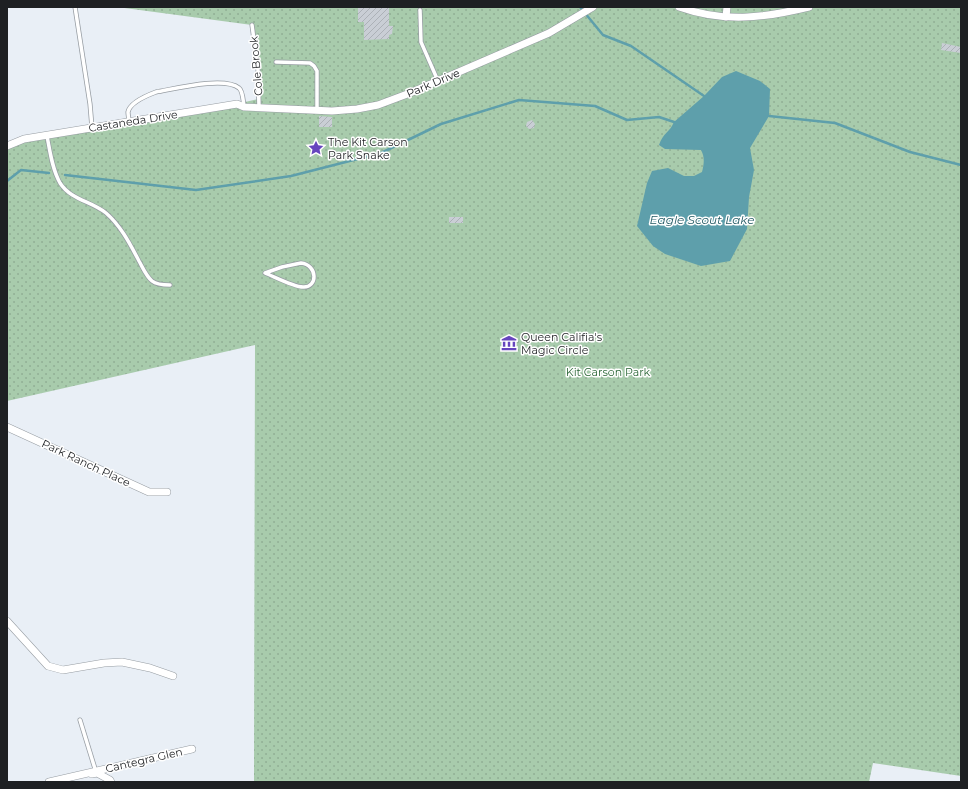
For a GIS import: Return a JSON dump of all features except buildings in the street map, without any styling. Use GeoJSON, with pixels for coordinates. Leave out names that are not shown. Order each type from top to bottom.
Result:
{"type":"FeatureCollection","features":[{"type":"Feature","properties":{"kind":"street"},"geometry":{"type":"LineString","coordinates":[[681,7],[716,17],[726,17],[778,14],[809,7]]}},
{"type":"Feature","properties":{"kind":"street"},"geometry":{"type":"LineString","coordinates":[[726,17],[727,7]]}},
{"type":"Feature","properties":{"kind":"street","name":"Park Drive"},"geometry":{"type":"LineString","coordinates":[[259,107],[332,111],[357,109],[378,105],[396,99],[549,33],[582,15],[591,8]]}},
{"type":"Feature","properties":{"kind":"street","name":"Castaneda Drive"},"geometry":{"type":"LineString","coordinates":[[7,146],[24,139],[237,104],[244,107],[259,107]]}},
{"type":"Feature","properties":{"kind":"street","name":"Park Ranch Place"},"geometry":{"type":"LineString","coordinates":[[7,427],[149,492],[167,492]]}},
{"type":"Feature","properties":{"kind":"street"},"geometry":{"type":"LineString","coordinates":[[7,621],[48,666],[63,670],[104,663],[122,662],[150,668],[173,676]]}},
{"type":"Feature","properties":{"kind":"street","name":"Cantegra Glen"},"geometry":{"type":"LineString","coordinates":[[49,782],[192,749]]}},
{"type":"Feature","properties":{"kind":"street"},"geometry":{"type":"LineString","coordinates":[[79,776],[96,773],[110,780],[111,782]]}},
{"type":"Feature","properties":{"kind":"lane"},"geometry":{"type":"LineString","coordinates":[[75,7],[90,104],[92,128]]}},
{"type":"Feature","properties":{"kind":"lane"},"geometry":{"type":"LineString","coordinates":[[420,10],[420,42],[438,81]]}},
{"type":"Feature","properties":{"kind":"lane","name":"Cole Brook"},"geometry":{"type":"LineString","coordinates":[[252,25],[258,70],[259,107]]}},
{"type":"Feature","properties":{"kind":"lane"},"geometry":{"type":"LineString","coordinates":[[276,62],[310,62],[314,66],[317,71],[317,110]]}},
{"type":"Feature","properties":{"kind":"lane"},"geometry":{"type":"LineString","coordinates":[[129,122],[128,114],[131,107],[149,95],[156,92],[214,82],[228,84],[239,88],[244,107]]}},
{"type":"Feature","properties":{"kind":"lane"},"geometry":{"type":"LineString","coordinates":[[47,136],[56,172],[64,188],[74,197],[96,206],[110,216],[122,230],[147,276],[156,283],[170,285]]}},
{"type":"Feature","properties":{"kind":"lane"},"geometry":{"type":"LineString","coordinates":[[305,263],[312,267],[314,274],[312,282],[307,287],[303,287],[265,273],[282,267],[305,263]]}},
{"type":"Feature","properties":{"kind":"lane"},"geometry":{"type":"LineString","coordinates":[[80,720],[96,772]]}},
{"type":"Feature","properties":{"kind":"green space","name":"Kit Carson Park"},"geometry":{"type":"Polygon","coordinates":[[[117,7],[961,7],[961,776],[873,763],[869,782],[254,782],[255,345],[7,401],[7,144],[223,107],[258,99],[260,90],[252,25],[117,7]]]}},
{"type":"Feature","properties":{"kind":"water","name":"Eagle Scout Lake"},"geometry":{"type":"Polygon","coordinates":[[[736,71],[760,81],[770,89],[769,116],[750,148],[754,170],[749,197],[747,229],[730,261],[701,266],[665,254],[653,246],[637,226],[647,183],[652,171],[668,168],[684,176],[694,176],[702,172],[704,161],[701,150],[665,149],[659,145],[662,138],[674,122],[704,96],[722,77],[736,71]]]}},
{"type":"Feature","properties":{"kind":"waterway"},"geometry":{"type":"LineString","coordinates":[[580,7],[603,35],[631,46],[704,96]]}},
{"type":"Feature","properties":{"kind":"waterway"},"geometry":{"type":"LineString","coordinates":[[65,175],[196,190],[291,176],[381,153],[441,124],[519,100],[595,106],[627,120],[659,117],[674,122]]}},
{"type":"Feature","properties":{"kind":"waterway"},"geometry":{"type":"LineString","coordinates":[[769,116],[835,123],[910,152],[961,165]]}},
{"type":"Feature","properties":{"kind":"waterway"},"geometry":{"type":"LineString","coordinates":[[7,181],[21,170],[49,173]]}},
{"type":"Feature","properties":{"kind":"place","name":"The Kit Carson Park Snake"},"geometry":{"type":"Point","coordinates":[316,148]}},
{"type":"Feature","properties":{"kind":"place","name":"Queen Califia's Magic Circle"},"geometry":{"type":"Point","coordinates":[509,343]}}]}
